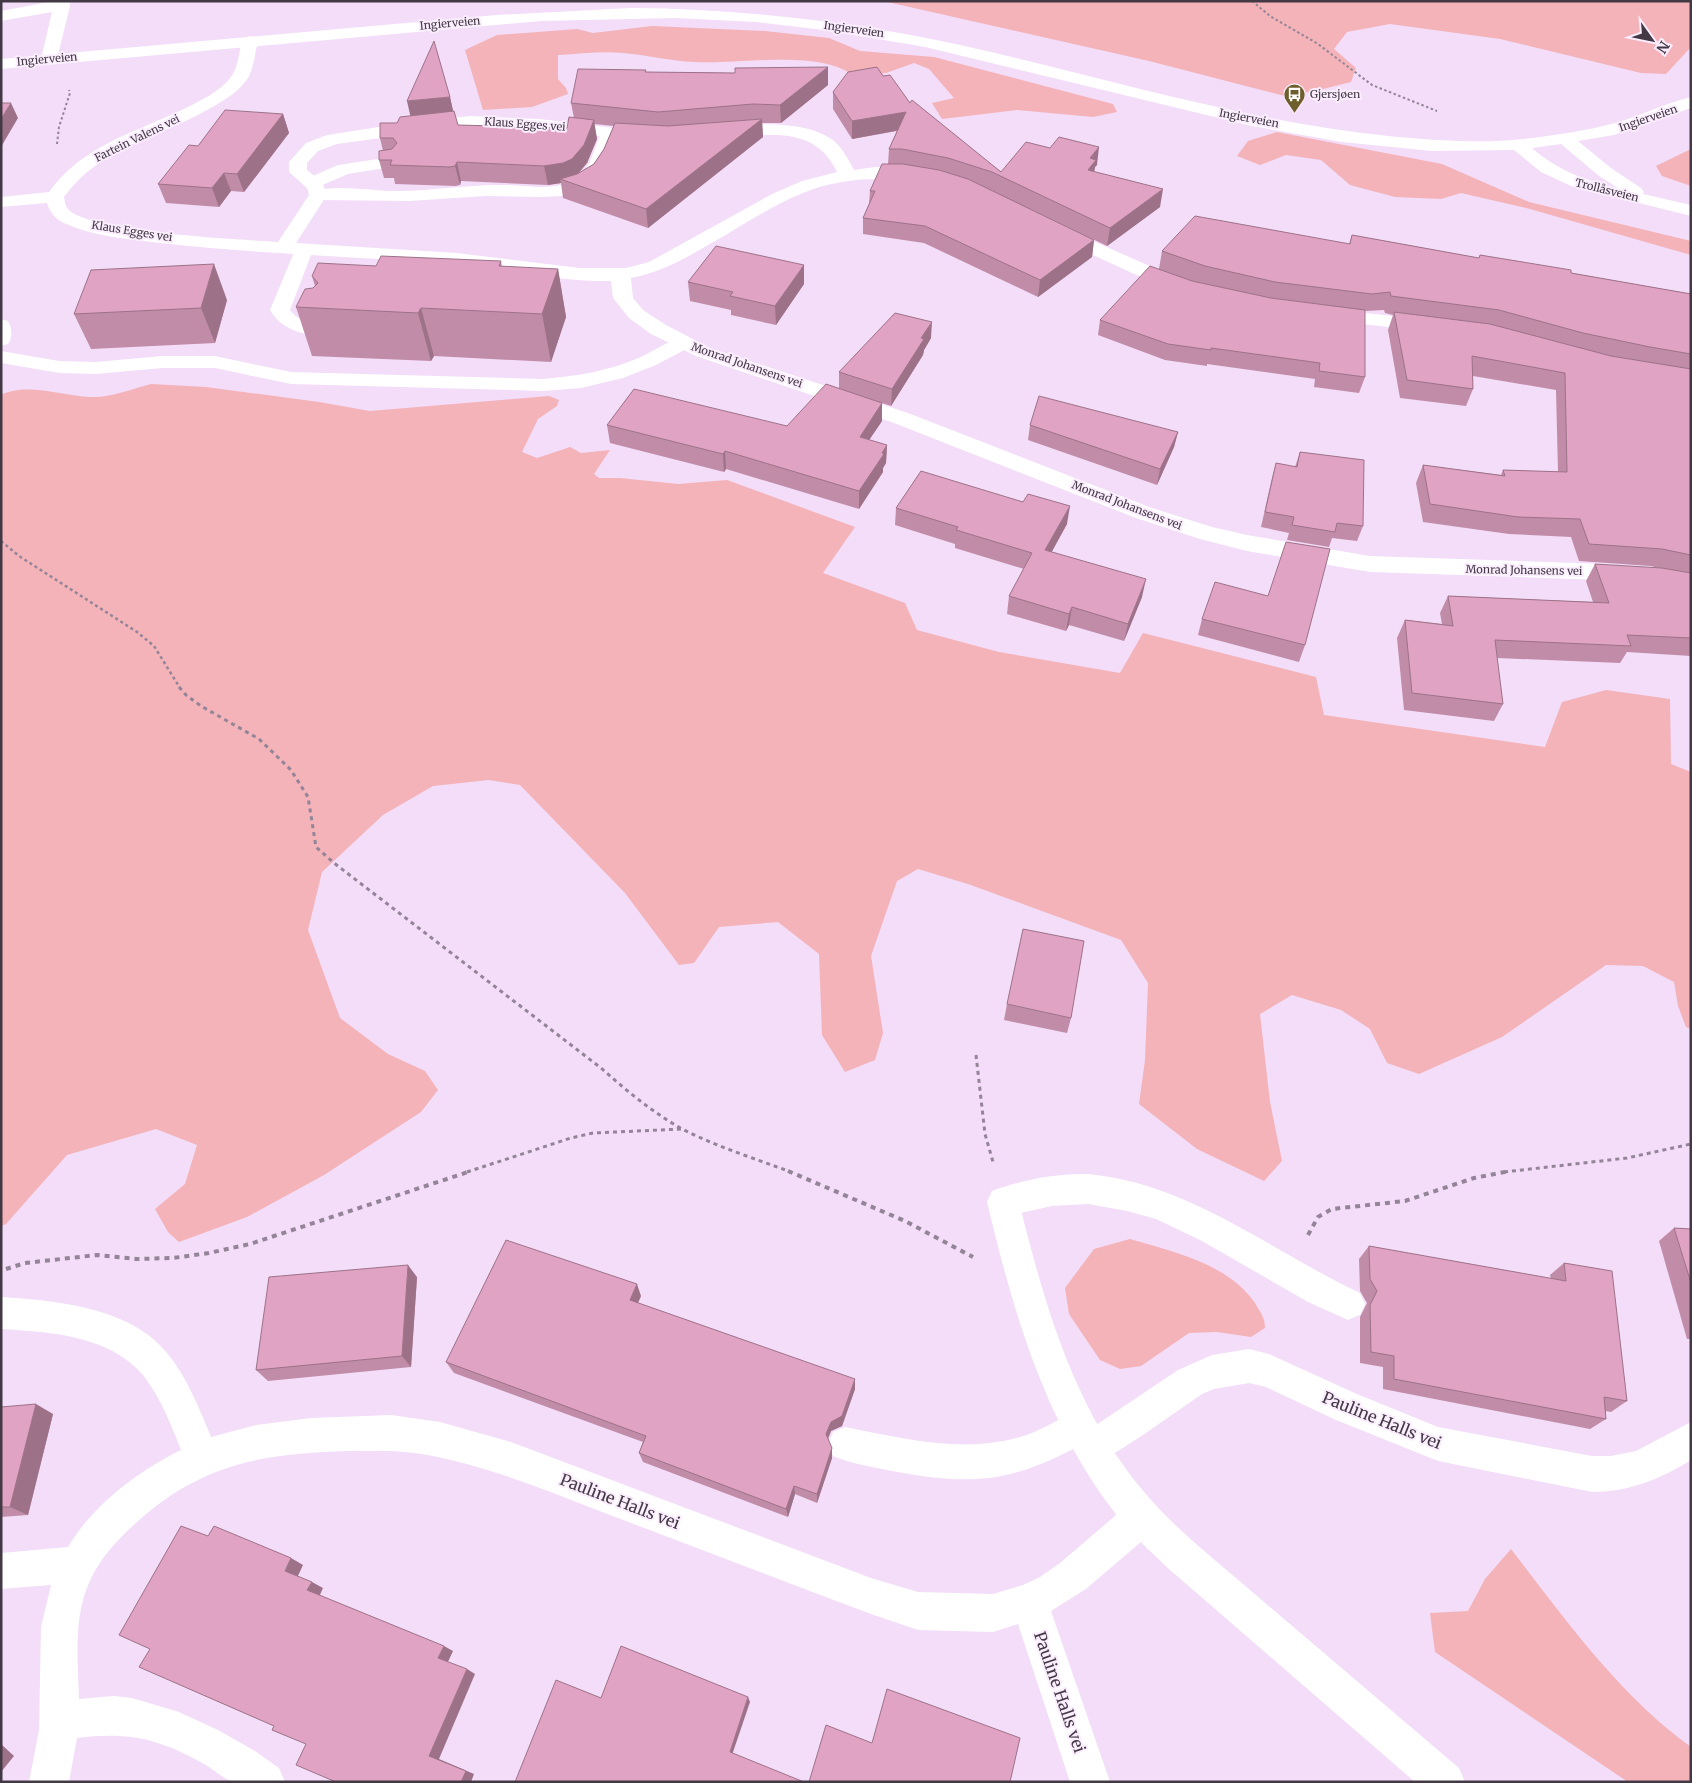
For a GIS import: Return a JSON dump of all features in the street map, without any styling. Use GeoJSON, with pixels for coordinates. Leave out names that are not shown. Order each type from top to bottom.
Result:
{"type":"FeatureCollection","features":[{"type":"Feature","properties":{"kind":"street"},"geometry":{"type":"LineString","coordinates":[[1,16],[62,4],[52,40],[53,59]]}},
{"type":"Feature","properties":{"kind":"street","name":"Ingierveien"},"geometry":{"type":"LineString","coordinates":[[1,64],[509,18],[670,13],[773,19],[827,25],[921,41],[1211,111],[1310,130],[1433,145],[1519,145],[1566,140],[1644,121],[1691,102]]}},
{"type":"Feature","properties":{"kind":"street","name":"Fartein Valens vei"},"geometry":{"type":"LineString","coordinates":[[55,197],[66,180],[90,161],[138,135],[206,104],[230,88],[241,75],[250,41]]}},
{"type":"Feature","properties":{"kind":"street","name":"Klaus Egges vei"},"geometry":{"type":"LineString","coordinates":[[315,189],[298,172],[300,158],[317,144],[343,137],[428,125],[487,121],[539,124],[610,133],[663,137]]}},
{"type":"Feature","properties":{"kind":"street"},"geometry":{"type":"LineString","coordinates":[[712,134],[777,130],[805,133],[817,138],[833,149],[843,161],[848,174]]}},
{"type":"Feature","properties":{"kind":"street"},"geometry":{"type":"LineString","coordinates":[[315,189],[345,194],[408,196],[496,190],[557,192],[575,186],[594,172],[610,133]]}},
{"type":"Feature","properties":{"kind":"street","name":"Trollåsveien"},"geometry":{"type":"LineString","coordinates":[[1566,140],[1605,172],[1647,200]]}},
{"type":"Feature","properties":{"kind":"street","name":"Trollåsveien"},"geometry":{"type":"LineString","coordinates":[[1519,145],[1532,158],[1568,180],[1599,190],[1691,211]]}},
{"type":"Feature","properties":{"kind":"street"},"geometry":{"type":"LineString","coordinates":[[282,248],[315,189],[344,170],[391,162]]}},
{"type":"Feature","properties":{"kind":"street","name":"Klaus Egges vei"},"geometry":{"type":"LineString","coordinates":[[55,197],[58,210],[70,219],[95,226],[193,241],[304,250],[434,257],[581,275],[621,275],[647,269],[669,260],[785,193],[819,180],[848,174],[894,173],[933,178]]}},
{"type":"Feature","properties":{"kind":"street"},"geometry":{"type":"LineString","coordinates":[[3,204],[55,197]]}},
{"type":"Feature","properties":{"kind":"street"},"geometry":{"type":"LineString","coordinates":[[1040,222],[1139,269],[1196,291]]}},
{"type":"Feature","properties":{"kind":"street"},"geometry":{"type":"LineString","coordinates":[[304,250],[280,310],[285,318],[292,322],[322,330]]}},
{"type":"Feature","properties":{"kind":"street","name":"Monrad Johansens vei"},"geometry":{"type":"LineString","coordinates":[[621,275],[623,298],[632,310],[661,331],[703,352],[900,418],[988,450],[1144,513],[1237,541],[1370,564],[1605,572],[1651,576],[1691,583]]}},
{"type":"Feature","properties":{"kind":"street"},"geometry":{"type":"LineString","coordinates":[[1315,314],[1448,329]]}},
{"type":"Feature","properties":{"kind":"street"},"geometry":{"type":"LineString","coordinates":[[1,325],[1,340]]}},
{"type":"Feature","properties":{"kind":"street"},"geometry":{"type":"LineString","coordinates":[[1,357],[68,367],[96,368],[182,362],[215,362],[291,378],[543,385],[584,382],[618,374],[652,361],[683,343]]}},
{"type":"Feature","properties":{"kind":"street"},"geometry":{"type":"LineString","coordinates":[[1348,1304],[1320,1292],[1205,1224],[1183,1213],[1148,1201],[1083,1189],[1053,1191],[1003,1202],[1043,1350],[1086,1438],[1124,1496],[1142,1517],[1183,1557],[1445,1782]]}},
{"type":"Feature","properties":{"kind":"street"},"geometry":{"type":"LineString","coordinates":[[1,1313],[86,1324],[107,1330],[146,1355],[164,1379],[176,1400],[202,1458]]}},
{"type":"Feature","properties":{"kind":"street","name":"Pauline Halls vei"},"geometry":{"type":"LineString","coordinates":[[845,1444],[952,1462],[984,1461],[1020,1455],[1086,1438],[1131,1423],[1190,1382],[1212,1372],[1249,1366],[1269,1371],[1348,1408],[1438,1444],[1555,1468],[1592,1474],[1612,1474],[1638,1468],[1665,1456],[1691,1439]]}},
{"type":"Feature","properties":{"kind":"street","name":"Pauline Halls vei"},"geometry":{"type":"LineString","coordinates":[[48,1782],[56,1754],[59,1721],[58,1637],[66,1594],[77,1565],[92,1542],[112,1519],[171,1474],[202,1458],[254,1442],[322,1435],[397,1433],[470,1446],[918,1612],[951,1614],[993,1613],[1029,1602],[1053,1590],[1073,1576],[1142,1517]]}},
{"type":"Feature","properties":{"kind":"street"},"geometry":{"type":"LineString","coordinates":[[1,1571],[77,1565]]}},
{"type":"Feature","properties":{"kind":"street","name":"Pauline Halls vei"},"geometry":{"type":"LineString","coordinates":[[1029,1602],[1090,1782]]}},
{"type":"Feature","properties":{"kind":"street"},"geometry":{"type":"LineString","coordinates":[[59,1721],[102,1716],[131,1716],[149,1721],[216,1748],[265,1782]]}},
{"type":"Feature","properties":{"kind":"path"},"geometry":{"type":"LineString","coordinates":[[1252,1],[1270,16],[1318,44],[1372,85],[1441,114]]}},
{"type":"Feature","properties":{"kind":"path"},"geometry":{"type":"LineString","coordinates":[[53,59],[70,93],[59,127],[57,146]]}},
{"type":"Feature","properties":{"kind":"path"},"geometry":{"type":"LineString","coordinates":[[1,541],[19,556],[137,632],[154,646],[174,681],[186,695],[201,706],[259,739],[292,770],[308,797],[316,847],[334,864],[601,1068],[640,1102],[683,1129],[706,1140],[866,1203],[905,1221],[970,1256],[990,1262],[1018,1263]]}},
{"type":"Feature","properties":{"kind":"path"},"geometry":{"type":"LineString","coordinates":[[976,1055],[985,1134],[1003,1202]]}},
{"type":"Feature","properties":{"kind":"path"},"geometry":{"type":"LineString","coordinates":[[1,1271],[25,1263],[61,1258],[97,1255],[136,1259],[173,1258],[209,1253],[250,1244],[326,1220],[571,1138],[592,1133],[683,1129]]}},
{"type":"Feature","properties":{"kind":"path"},"geometry":{"type":"LineString","coordinates":[[1287,1273],[1318,1217],[1332,1209],[1405,1201],[1474,1178],[1515,1170],[1628,1158],[1691,1144]]}},
{"type":"Feature","properties":{"kind":"shaded area"},"geometry":{"type":"Polygon","coordinates":[[[883,1],[1691,1],[1691,47],[1666,74],[1641,73],[1500,39],[1390,24],[1347,32],[1334,49],[1356,68],[1351,82],[1285,96],[1149,61],[883,1]]]}},
{"type":"Feature","properties":{"kind":"shaded area"},"geometry":{"type":"Polygon","coordinates":[[[652,26],[765,31],[829,38],[860,51],[934,57],[1113,104],[1117,112],[1093,117],[1017,110],[942,119],[932,103],[954,98],[929,69],[914,63],[886,73],[855,77],[840,68],[801,60],[695,62],[607,52],[558,55],[558,79],[566,88],[568,94],[532,107],[483,110],[465,50],[497,35],[577,29],[593,33],[652,26]]]}},
{"type":"Feature","properties":{"kind":"shaded area"},"geometry":{"type":"Polygon","coordinates":[[[1277,132],[1442,164],[1529,202],[1691,241],[1691,255],[1530,209],[1461,193],[1441,199],[1395,197],[1350,185],[1321,160],[1286,155],[1260,165],[1237,156],[1248,141],[1277,132]]]}},
{"type":"Feature","properties":{"kind":"shaded area"},"geometry":{"type":"Polygon","coordinates":[[[1691,149],[1691,186],[1662,176],[1656,166],[1691,149]]]}},
{"type":"Feature","properties":{"kind":"shaded area"},"geometry":{"type":"Polygon","coordinates":[[[151,384],[206,387],[319,402],[370,411],[549,396],[559,400],[557,406],[538,419],[522,452],[537,458],[570,447],[581,453],[610,450],[594,474],[599,478],[620,478],[678,484],[727,480],[855,527],[823,573],[905,603],[917,630],[999,652],[1120,673],[1143,633],[1316,677],[1324,715],[1545,747],[1562,702],[1606,690],[1670,699],[1671,764],[1691,772],[1691,1029],[1686,1027],[1678,1006],[1674,982],[1643,966],[1606,965],[1502,1037],[1419,1074],[1387,1063],[1370,1029],[1341,1010],[1292,995],[1260,1014],[1270,1102],[1282,1161],[1264,1181],[1197,1149],[1139,1104],[1145,1060],[1148,983],[1121,940],[968,884],[918,869],[897,881],[871,956],[883,1033],[875,1060],[845,1072],[822,1035],[819,954],[778,922],[719,927],[694,963],[679,965],[625,893],[520,785],[489,780],[433,786],[383,815],[322,872],[308,930],[340,1018],[388,1054],[425,1071],[438,1090],[421,1112],[324,1175],[247,1217],[179,1242],[168,1232],[155,1209],[185,1184],[197,1145],[156,1129],[67,1155],[6,1224],[1,1226],[1,395],[11,391],[33,390],[98,397],[113,395],[151,384]]]}},
{"type":"Feature","properties":{"kind":"shaded area"},"geometry":{"type":"Polygon","coordinates":[[[1130,1239],[1182,1254],[1230,1278],[1255,1303],[1263,1318],[1265,1328],[1251,1337],[1217,1332],[1189,1333],[1141,1366],[1120,1369],[1100,1360],[1069,1314],[1065,1288],[1094,1249],[1130,1239]]]}},
{"type":"Feature","properties":{"kind":"shaded area"},"geometry":{"type":"Polygon","coordinates":[[[1511,1549],[1594,1655],[1640,1704],[1691,1747],[1691,1782],[1628,1782],[1435,1652],[1430,1613],[1468,1611],[1485,1579],[1511,1549]]]}},
{"type":"Feature","properties":{"kind":"building"},"geometry":{"type":"Polygon","coordinates":[[[434,41],[450,97],[407,101],[434,41]]]}},
{"type":"Feature","properties":{"kind":"building"},"geometry":{"type":"Polygon","coordinates":[[[828,67],[780,105],[753,104],[658,112],[571,103],[578,69],[735,73],[735,68],[828,67]]]}},
{"type":"Feature","properties":{"kind":"building"},"geometry":{"type":"Polygon","coordinates":[[[877,67],[883,76],[890,75],[910,103],[912,100],[1001,172],[1026,142],[1050,148],[1059,137],[1099,147],[1090,158],[1096,160],[1088,170],[1163,189],[1110,228],[992,172],[948,158],[902,149],[889,149],[906,112],[852,121],[833,92],[848,72],[877,67]]]}},
{"type":"Feature","properties":{"kind":"building"},"geometry":{"type":"Polygon","coordinates":[[[1,103],[11,103],[1,119],[1,103]]]}},
{"type":"Feature","properties":{"kind":"building"},"geometry":{"type":"Polygon","coordinates":[[[225,110],[283,114],[237,174],[224,173],[212,188],[158,184],[189,145],[198,146],[225,110]]]}},
{"type":"Feature","properties":{"kind":"building"},"geometry":{"type":"Polygon","coordinates":[[[454,111],[458,125],[567,128],[569,117],[594,120],[584,145],[572,159],[563,163],[544,166],[457,162],[455,166],[450,167],[390,165],[392,160],[379,160],[379,151],[392,149],[397,143],[393,138],[380,138],[380,123],[397,123],[400,117],[454,111]]]}},
{"type":"Feature","properties":{"kind":"building"},"geometry":{"type":"Polygon","coordinates":[[[762,119],[646,209],[560,179],[577,174],[594,164],[604,149],[615,123],[668,126],[762,119]]]}},
{"type":"Feature","properties":{"kind":"building"},"geometry":{"type":"Polygon","coordinates":[[[882,164],[903,164],[939,170],[968,179],[1094,240],[1040,280],[925,226],[863,218],[875,191],[870,191],[882,164]]]}},
{"type":"Feature","properties":{"kind":"building"},"geometry":{"type":"Polygon","coordinates":[[[1195,216],[1350,244],[1352,235],[1479,258],[1480,255],[1571,270],[1571,273],[1691,294],[1691,354],[1583,333],[1499,310],[1391,296],[1390,292],[1372,294],[1275,282],[1205,266],[1162,251],[1195,216]]]}},
{"type":"Feature","properties":{"kind":"building"},"geometry":{"type":"Polygon","coordinates":[[[716,246],[804,265],[775,306],[730,296],[733,292],[688,282],[716,246]]]}},
{"type":"Feature","properties":{"kind":"building"},"geometry":{"type":"Polygon","coordinates":[[[381,256],[501,261],[499,266],[558,269],[542,314],[421,308],[418,313],[296,307],[305,289],[313,288],[318,283],[312,276],[318,263],[376,266],[381,256]]]}},
{"type":"Feature","properties":{"kind":"building"},"geometry":{"type":"Polygon","coordinates":[[[214,264],[201,308],[74,314],[91,270],[214,264]]]}},
{"type":"Feature","properties":{"kind":"building"},"geometry":{"type":"Polygon","coordinates":[[[1150,266],[1192,281],[1271,298],[1365,310],[1365,377],[1319,371],[1320,363],[1168,344],[1100,320],[1150,266]]]}},
{"type":"Feature","properties":{"kind":"building"},"geometry":{"type":"Polygon","coordinates":[[[1394,312],[1490,324],[1611,356],[1691,369],[1691,555],[1662,549],[1589,544],[1580,519],[1518,517],[1430,504],[1423,465],[1505,476],[1503,470],[1567,472],[1565,373],[1472,356],[1473,389],[1407,380],[1394,312]]]}},
{"type":"Feature","properties":{"kind":"building"},"geometry":{"type":"Polygon","coordinates":[[[895,313],[932,322],[921,338],[924,339],[892,389],[839,372],[895,313]]]}},
{"type":"Feature","properties":{"kind":"building"},"geometry":{"type":"Polygon","coordinates":[[[826,384],[882,403],[860,437],[887,445],[882,453],[884,454],[859,491],[725,451],[723,454],[607,425],[634,389],[787,426],[826,384]]]}},
{"type":"Feature","properties":{"kind":"building"},"geometry":{"type":"Polygon","coordinates":[[[1039,396],[1178,432],[1160,469],[1030,425],[1039,396]]]}},
{"type":"Feature","properties":{"kind":"building"},"geometry":{"type":"Polygon","coordinates":[[[1300,452],[1364,460],[1363,526],[1337,523],[1335,532],[1292,525],[1294,517],[1265,512],[1276,463],[1297,467],[1300,452]]]}},
{"type":"Feature","properties":{"kind":"building"},"geometry":{"type":"Polygon","coordinates":[[[921,471],[1023,502],[1028,494],[1070,506],[1045,550],[1146,579],[1128,624],[1072,607],[1069,614],[1009,596],[1032,553],[956,530],[958,527],[896,508],[921,471]]]}},
{"type":"Feature","properties":{"kind":"building"},"geometry":{"type":"Polygon","coordinates":[[[1286,542],[1330,549],[1305,645],[1202,619],[1215,582],[1268,596],[1286,542]]]}},
{"type":"Feature","properties":{"kind":"building"},"geometry":{"type":"Polygon","coordinates":[[[1595,564],[1662,568],[1691,573],[1691,638],[1627,635],[1631,646],[1495,640],[1503,704],[1412,693],[1405,620],[1453,626],[1448,596],[1609,603],[1595,564]]]}},
{"type":"Feature","properties":{"kind":"building"},"geometry":{"type":"Polygon","coordinates":[[[1023,929],[1084,941],[1071,1018],[1007,1004],[1023,929]]]}},
{"type":"Feature","properties":{"kind":"building"},"geometry":{"type":"Polygon","coordinates":[[[1674,1228],[1691,1229],[1691,1283],[1674,1228]]]}},
{"type":"Feature","properties":{"kind":"building"},"geometry":{"type":"Polygon","coordinates":[[[506,1240],[637,1284],[630,1300],[855,1379],[842,1416],[831,1422],[826,1434],[832,1448],[817,1494],[794,1486],[786,1509],[639,1453],[646,1436],[446,1362],[506,1240]]]}},
{"type":"Feature","properties":{"kind":"building"},"geometry":{"type":"Polygon","coordinates":[[[1369,1246],[1566,1281],[1564,1263],[1612,1271],[1627,1401],[1604,1397],[1606,1419],[1394,1379],[1394,1356],[1371,1352],[1370,1305],[1377,1291],[1370,1279],[1369,1246]]]}},
{"type":"Feature","properties":{"kind":"building"},"geometry":{"type":"Polygon","coordinates":[[[408,1265],[402,1356],[256,1370],[269,1277],[408,1265]]]}},
{"type":"Feature","properties":{"kind":"building"},"geometry":{"type":"Polygon","coordinates":[[[36,1404],[10,1507],[1,1507],[1,1407],[36,1404]]]}},
{"type":"Feature","properties":{"kind":"building"},"geometry":{"type":"Polygon","coordinates":[[[181,1526],[208,1536],[214,1526],[291,1558],[285,1571],[312,1582],[307,1590],[444,1646],[438,1658],[467,1669],[429,1756],[466,1771],[461,1782],[336,1782],[296,1765],[306,1744],[272,1730],[274,1726],[139,1667],[150,1649],[119,1635],[181,1526]]]}},
{"type":"Feature","properties":{"kind":"building"},"geometry":{"type":"Polygon","coordinates":[[[621,1646],[748,1697],[730,1752],[804,1782],[515,1782],[556,1680],[601,1698],[621,1646]]]}},
{"type":"Feature","properties":{"kind":"building"},"geometry":{"type":"Polygon","coordinates":[[[887,1689],[1020,1738],[1010,1782],[809,1782],[826,1725],[872,1743],[887,1689]]]}},
{"type":"Feature","properties":{"kind":"place","name":"Gjersjøen"},"geometry":{"type":"Point","coordinates":[1294,113]}}]}
